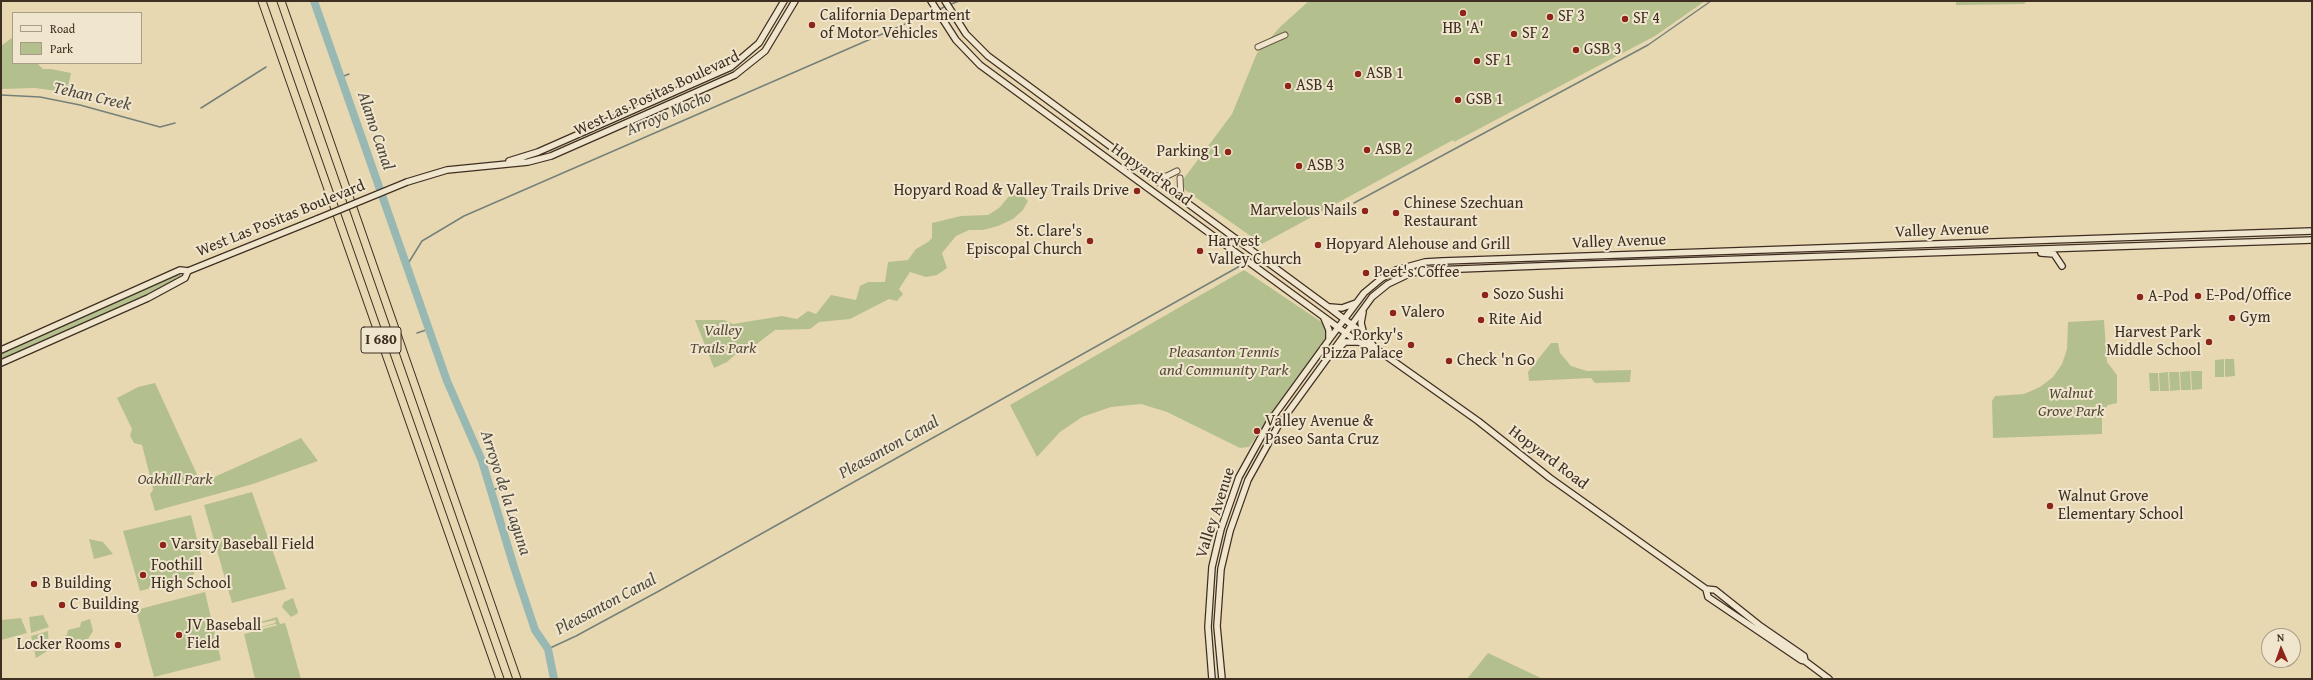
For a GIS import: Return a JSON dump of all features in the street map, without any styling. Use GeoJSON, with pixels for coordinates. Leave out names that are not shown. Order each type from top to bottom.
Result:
{"type":"FeatureCollection","features":[{"type":"Feature","properties":{"kind":"highway","name":"I 680"},"geometry":{"type":"LineString","coordinates":[[262,1],[500,679]]}},
{"type":"Feature","properties":{"kind":"highway","name":"I 680"},"geometry":{"type":"LineString","coordinates":[[281,1],[517,679]]}},
{"type":"Feature","properties":{"kind":"main road","name":"West Las Positas Boulevard"},"geometry":{"type":"LineString","coordinates":[[499,164],[538,152],[731,66],[759,44],[784,1]]}},
{"type":"Feature","properties":{"kind":"main road","name":"West Las Positas Boulevard"},"geometry":{"type":"LineString","coordinates":[[1,350],[180,270],[188,271],[407,182],[447,170],[528,162],[551,156],[735,75],[765,51],[795,1]]}},
{"type":"Feature","properties":{"kind":"main road","name":"Hopyard Road"},"geometry":{"type":"LineString","coordinates":[[931,1],[946,26],[967,52],[980,65],[1338,328],[1358,342],[1375,348],[1478,421],[1550,478],[1706,589],[1711,599],[1801,660],[1805,661],[1829,679]]}},
{"type":"Feature","properties":{"kind":"main road","name":"Hopyard Road"},"geometry":{"type":"LineString","coordinates":[[945,1],[957,21],[988,56],[1328,306],[1365,335],[1375,348]]}},
{"type":"Feature","properties":{"kind":"main road","name":"Valley Avenue"},"geometry":{"type":"LineString","coordinates":[[1212,679],[1208,634],[1209,588],[1221,529],[1236,484],[1252,450],[1270,421],[1329,339],[1345,320],[1364,293],[1382,278],[1396,270],[1425,262],[2312,231]]}},
{"type":"Feature","properties":{"kind":"main road","name":"Valley Avenue"},"geometry":{"type":"LineString","coordinates":[[1222,679],[1218,633],[1219,589],[1230,531],[1248,480],[1278,426],[1372,297],[1388,284],[1411,273],[1434,270],[2312,240]]}},
{"type":"Feature","properties":{"kind":"main road","name":"Valley Avenue"},"geometry":{"type":"LineString","coordinates":[[2029,250],[2054,254],[2062,266]]}},
{"type":"Feature","properties":{"kind":"main road","name":"West Las Positas Boulevard"},"geometry":{"type":"LineString","coordinates":[[1,363],[148,298],[185,278],[188,271]]}},
{"type":"Feature","properties":{"kind":"main road"},"geometry":{"type":"LineString","coordinates":[[1328,306],[1342,308],[1357,303]]}},
{"type":"Feature","properties":{"kind":"main road"},"geometry":{"type":"LineString","coordinates":[[1364,309],[1362,323],[1365,335]]}},
{"type":"Feature","properties":{"kind":"main road"},"geometry":{"type":"LineString","coordinates":[[1323,316],[1329,330],[1329,339]]}},
{"type":"Feature","properties":{"kind":"main road"},"geometry":{"type":"LineString","coordinates":[[1332,352],[1337,350],[1345,342],[1358,342]]}},
{"type":"Feature","properties":{"kind":"main road","name":"Hopyard Road"},"geometry":{"type":"LineString","coordinates":[[1706,589],[1715,590],[1759,625],[1804,656],[1805,661]]}},
{"type":"Feature","properties":{"kind":"street"},"geometry":{"type":"LineString","coordinates":[[1258,47],[1285,35]]}},
{"type":"Feature","properties":{"kind":"street"},"geometry":{"type":"LineString","coordinates":[[1151,176],[1168,176],[1177,171]]}},
{"type":"Feature","properties":{"kind":"street"},"geometry":{"type":"LineString","coordinates":[[1180,178],[1181,199]]}},
{"type":"Feature","properties":{"kind":"green space"},"geometry":{"type":"Polygon","coordinates":[[[1309,1],[1705,1],[1655,36],[1454,142],[1453,140],[1262,244],[1185,190],[1182,181],[1232,114],[1257,53],[1281,26],[1309,1]]]}},
{"type":"Feature","properties":{"kind":"green space"},"geometry":{"type":"Polygon","coordinates":[[[1956,1],[2027,1],[2024,4],[1956,5],[1956,1]]]}},
{"type":"Feature","properties":{"kind":"green space"},"geometry":{"type":"Polygon","coordinates":[[[12,38],[12,64],[38,64],[43,69],[71,73],[67,92],[34,88],[1,89],[1,46],[12,38]]]}},
{"type":"Feature","properties":{"kind":"green space","name":"Valley Trails Park"},"geometry":{"type":"Polygon","coordinates":[[[1016,188],[1028,201],[1023,210],[1013,219],[998,226],[983,230],[969,230],[956,236],[942,253],[947,268],[937,275],[926,277],[910,272],[899,289],[903,294],[897,301],[889,299],[850,319],[819,322],[810,329],[775,330],[758,343],[749,354],[739,351],[727,362],[714,368],[695,320],[724,320],[733,324],[782,316],[797,319],[808,311],[816,314],[831,295],[856,300],[860,286],[868,282],[885,282],[888,262],[908,260],[916,249],[932,238],[932,223],[961,216],[988,215],[999,208],[1016,188]]]}},
{"type":"Feature","properties":{"kind":"green space","name":"Pleasanton Tennis and Community Park"},"geometry":{"type":"Polygon","coordinates":[[[1244,270],[1332,329],[1249,447],[1240,448],[1167,412],[1141,404],[1111,407],[1082,417],[1060,432],[1037,457],[1010,405],[1244,270]]]}},
{"type":"Feature","properties":{"kind":"green space"},"geometry":{"type":"Polygon","coordinates":[[[175,274],[182,275],[148,296],[1,361],[1,352],[175,274]]]}},
{"type":"Feature","properties":{"kind":"green space","name":"Walnut Grove Park"},"geometry":{"type":"Polygon","coordinates":[[[2104,320],[2107,362],[2117,375],[2117,403],[2108,405],[2102,412],[2102,434],[1993,438],[1992,401],[1995,396],[2024,394],[2040,387],[2053,377],[2062,364],[2067,349],[2068,322],[2104,320]]]}},
{"type":"Feature","properties":{"kind":"green space"},"geometry":{"type":"Polygon","coordinates":[[[1551,343],[1558,343],[1560,353],[1571,366],[1587,371],[1631,370],[1630,382],[1595,383],[1591,378],[1529,381],[1528,372],[1551,343]]]}},
{"type":"Feature","properties":{"kind":"green space"},"geometry":{"type":"Polygon","coordinates":[[[2224,359],[2224,377],[2215,377],[2215,360],[2224,359]]]}},
{"type":"Feature","properties":{"kind":"green space"},"geometry":{"type":"Polygon","coordinates":[[[2225,359],[2234,359],[2235,376],[2225,377],[2225,359]]]}},
{"type":"Feature","properties":{"kind":"green space"},"geometry":{"type":"Polygon","coordinates":[[[2190,371],[2191,390],[2181,390],[2180,372],[2190,371]]]}},
{"type":"Feature","properties":{"kind":"green space"},"geometry":{"type":"Polygon","coordinates":[[[2191,371],[2202,371],[2202,389],[2192,390],[2191,371]]]}},
{"type":"Feature","properties":{"kind":"green space"},"geometry":{"type":"Polygon","coordinates":[[[2168,372],[2169,391],[2160,391],[2159,373],[2168,372]]]}},
{"type":"Feature","properties":{"kind":"green space"},"geometry":{"type":"Polygon","coordinates":[[[2169,372],[2179,372],[2180,390],[2170,391],[2169,372]]]}},
{"type":"Feature","properties":{"kind":"green space"},"geometry":{"type":"Polygon","coordinates":[[[2149,373],[2158,373],[2159,391],[2150,391],[2149,373]]]}},
{"type":"Feature","properties":{"kind":"green space","name":"Oakhill Park"},"geometry":{"type":"Polygon","coordinates":[[[155,383],[201,483],[301,438],[318,461],[253,484],[155,511],[150,494],[153,490],[152,484],[142,445],[134,443],[130,436],[132,429],[117,398],[138,387],[155,383]]]}},
{"type":"Feature","properties":{"kind":"green space"},"geometry":{"type":"Polygon","coordinates":[[[252,492],[286,589],[232,603],[204,505],[252,492]]]}},
{"type":"Feature","properties":{"kind":"green space","name":"Varsity Baseball Field"},"geometry":{"type":"Polygon","coordinates":[[[191,515],[202,559],[192,577],[140,591],[123,531],[191,515]]]}},
{"type":"Feature","properties":{"kind":"green space"},"geometry":{"type":"Polygon","coordinates":[[[89,539],[103,542],[113,554],[94,559],[89,539]]]}},
{"type":"Feature","properties":{"kind":"green space","name":"JV Baseball Field"},"geometry":{"type":"Polygon","coordinates":[[[205,592],[221,660],[154,677],[136,610],[205,592]]]}},
{"type":"Feature","properties":{"kind":"green space"},"geometry":{"type":"Polygon","coordinates":[[[293,598],[298,612],[291,617],[282,607],[284,602],[293,598]]]}},
{"type":"Feature","properties":{"kind":"green space"},"geometry":{"type":"Polygon","coordinates":[[[43,615],[49,627],[31,633],[29,617],[43,615]]]}},
{"type":"Feature","properties":{"kind":"green space"},"geometry":{"type":"Polygon","coordinates":[[[277,617],[280,624],[285,623],[301,679],[255,679],[244,634],[278,625],[275,624],[248,631],[275,623],[276,620],[247,626],[277,617]]]}},
{"type":"Feature","properties":{"kind":"green space"},"geometry":{"type":"Polygon","coordinates":[[[21,618],[27,633],[1,640],[1,620],[21,618]]]}},
{"type":"Feature","properties":{"kind":"green space"},"geometry":{"type":"Polygon","coordinates":[[[90,619],[93,631],[85,644],[74,647],[68,644],[64,636],[67,635],[68,630],[80,627],[81,622],[90,619]]]}},
{"type":"Feature","properties":{"kind":"green space"},"geometry":{"type":"Polygon","coordinates":[[[48,631],[49,650],[36,658],[31,636],[48,631]]]}},
{"type":"Feature","properties":{"kind":"green space"},"geometry":{"type":"Polygon","coordinates":[[[1488,653],[1543,679],[1467,679],[1488,653]]]}},
{"type":"Feature","properties":{"kind":"waterway","name":"Arroyo de la Laguna"},"geometry":{"type":"LineString","coordinates":[[314,1],[447,381],[482,461],[535,630],[548,649],[554,679]]}},
{"type":"Feature","properties":{"kind":"waterway","name":"Arroyo Mocho"},"geometry":{"type":"LineString","coordinates":[[949,5],[959,1]]}},
{"type":"Feature","properties":{"kind":"waterway","name":"Pleasanton Canal"},"geometry":{"type":"LineString","coordinates":[[1354,203],[1648,45],[1711,1]]}},
{"type":"Feature","properties":{"kind":"waterway","name":"Arroyo Mocho"},"geometry":{"type":"LineString","coordinates":[[938,10],[946,6]]}},
{"type":"Feature","properties":{"kind":"waterway","name":"Arroyo Mocho"},"geometry":{"type":"LineString","coordinates":[[409,271],[409,262],[422,241],[464,216],[935,11]]}},
{"type":"Feature","properties":{"kind":"waterway","name":"Tehan Creek"},"geometry":{"type":"LineString","coordinates":[[201,108],[266,67]]}},
{"type":"Feature","properties":{"kind":"waterway"},"geometry":{"type":"LineString","coordinates":[[341,77],[349,74]]}},
{"type":"Feature","properties":{"kind":"waterway","name":"Tehan Creek"},"geometry":{"type":"LineString","coordinates":[[1,95],[40,97],[80,105],[160,127],[175,123]]}},
{"type":"Feature","properties":{"kind":"waterway","name":"Pleasanton Canal"},"geometry":{"type":"LineString","coordinates":[[548,649],[576,636],[659,591],[1240,266]]}},
{"type":"Feature","properties":{"kind":"waterway"},"geometry":{"type":"LineString","coordinates":[[417,333],[429,329]]}},
{"type":"Feature","properties":{"kind":"waterway"},"geometry":{"type":"LineString","coordinates":[[491,491],[505,485]]}},
{"type":"Feature","properties":{"kind":"place","name":"HB 'A'"},"geometry":{"type":"Point","coordinates":[1463,13]}},
{"type":"Feature","properties":{"kind":"place","name":"SF 3"},"geometry":{"type":"Point","coordinates":[1550,17]}},
{"type":"Feature","properties":{"kind":"place","name":"SF 4"},"geometry":{"type":"Point","coordinates":[1625,19]}},
{"type":"Feature","properties":{"kind":"place","name":"California Department of Motor Vehicles"},"geometry":{"type":"Point","coordinates":[812,25]}},
{"type":"Feature","properties":{"kind":"place","name":"SF 2"},"geometry":{"type":"Point","coordinates":[1514,34]}},
{"type":"Feature","properties":{"kind":"place","name":"GSB 3"},"geometry":{"type":"Point","coordinates":[1576,50]}},
{"type":"Feature","properties":{"kind":"place","name":"SF 1"},"geometry":{"type":"Point","coordinates":[1477,61]}},
{"type":"Feature","properties":{"kind":"place","name":"ASB 1"},"geometry":{"type":"Point","coordinates":[1358,74]}},
{"type":"Feature","properties":{"kind":"place","name":"ASB 4"},"geometry":{"type":"Point","coordinates":[1288,86]}},
{"type":"Feature","properties":{"kind":"place","name":"GSB 1"},"geometry":{"type":"Point","coordinates":[1458,100]}},
{"type":"Feature","properties":{"kind":"place","name":"ASB 2"},"geometry":{"type":"Point","coordinates":[1367,150]}},
{"type":"Feature","properties":{"kind":"place","name":"Parking 1"},"geometry":{"type":"Point","coordinates":[1228,152]}},
{"type":"Feature","properties":{"kind":"place","name":"ASB 3"},"geometry":{"type":"Point","coordinates":[1299,166]}},
{"type":"Feature","properties":{"kind":"place","name":"Hopyard Road & Valley Trails Drive"},"geometry":{"type":"Point","coordinates":[1137,191]}},
{"type":"Feature","properties":{"kind":"place","name":"Marvelous Nails"},"geometry":{"type":"Point","coordinates":[1365,211]}},
{"type":"Feature","properties":{"kind":"place","name":"Chinese Szechuan Restaurant"},"geometry":{"type":"Point","coordinates":[1396,213]}},
{"type":"Feature","properties":{"kind":"place","name":"St. Clare's Episcopal Church"},"geometry":{"type":"Point","coordinates":[1090,241]}},
{"type":"Feature","properties":{"kind":"place","name":"Hopyard Alehouse and Grill"},"geometry":{"type":"Point","coordinates":[1318,245]}},
{"type":"Feature","properties":{"kind":"place","name":"Harvest Valley Church"},"geometry":{"type":"Point","coordinates":[1200,251]}},
{"type":"Feature","properties":{"kind":"place","name":"Peet's Coffee"},"geometry":{"type":"Point","coordinates":[1366,273]}},
{"type":"Feature","properties":{"kind":"place","name":"Sozo Sushi"},"geometry":{"type":"Point","coordinates":[1485,295]}},
{"type":"Feature","properties":{"kind":"place","name":"E-Pod/Office"},"geometry":{"type":"Point","coordinates":[2198,296]}},
{"type":"Feature","properties":{"kind":"place","name":"A-Pod"},"geometry":{"type":"Point","coordinates":[2140,297]}},
{"type":"Feature","properties":{"kind":"place","name":"Valero"},"geometry":{"type":"Point","coordinates":[1393,313]}},
{"type":"Feature","properties":{"kind":"place","name":"Gym"},"geometry":{"type":"Point","coordinates":[2232,318]}},
{"type":"Feature","properties":{"kind":"place","name":"Rite Aid"},"geometry":{"type":"Point","coordinates":[1481,320]}},
{"type":"Feature","properties":{"kind":"place","name":"Harvest Park Middle School"},"geometry":{"type":"Point","coordinates":[2209,342]}},
{"type":"Feature","properties":{"kind":"place","name":"Porky's Pizza Palace"},"geometry":{"type":"Point","coordinates":[1411,345]}},
{"type":"Feature","properties":{"kind":"place","name":"Check 'n Go"},"geometry":{"type":"Point","coordinates":[1449,361]}},
{"type":"Feature","properties":{"kind":"place","name":"Valley Avenue & Paseo Santa Cruz"},"geometry":{"type":"Point","coordinates":[1257,431]}},
{"type":"Feature","properties":{"kind":"place","name":"Walnut Grove Elementary School"},"geometry":{"type":"Point","coordinates":[2050,506]}},
{"type":"Feature","properties":{"kind":"place","name":"Varsity Baseball Field"},"geometry":{"type":"Point","coordinates":[163,545]}},
{"type":"Feature","properties":{"kind":"place","name":"Foothill High School"},"geometry":{"type":"Point","coordinates":[143,575]}},
{"type":"Feature","properties":{"kind":"place","name":"B Building"},"geometry":{"type":"Point","coordinates":[34,584]}},
{"type":"Feature","properties":{"kind":"place","name":"C Building"},"geometry":{"type":"Point","coordinates":[62,605]}},
{"type":"Feature","properties":{"kind":"place","name":"JV Baseball Field"},"geometry":{"type":"Point","coordinates":[179,635]}},
{"type":"Feature","properties":{"kind":"place","name":"Locker Rooms"},"geometry":{"type":"Point","coordinates":[118,645]}},
{"type":"Feature","properties":{"kind":"water label","name":"Alamo Canal"},"geometry":{"type":"Point","coordinates":[375,131]}}]}
